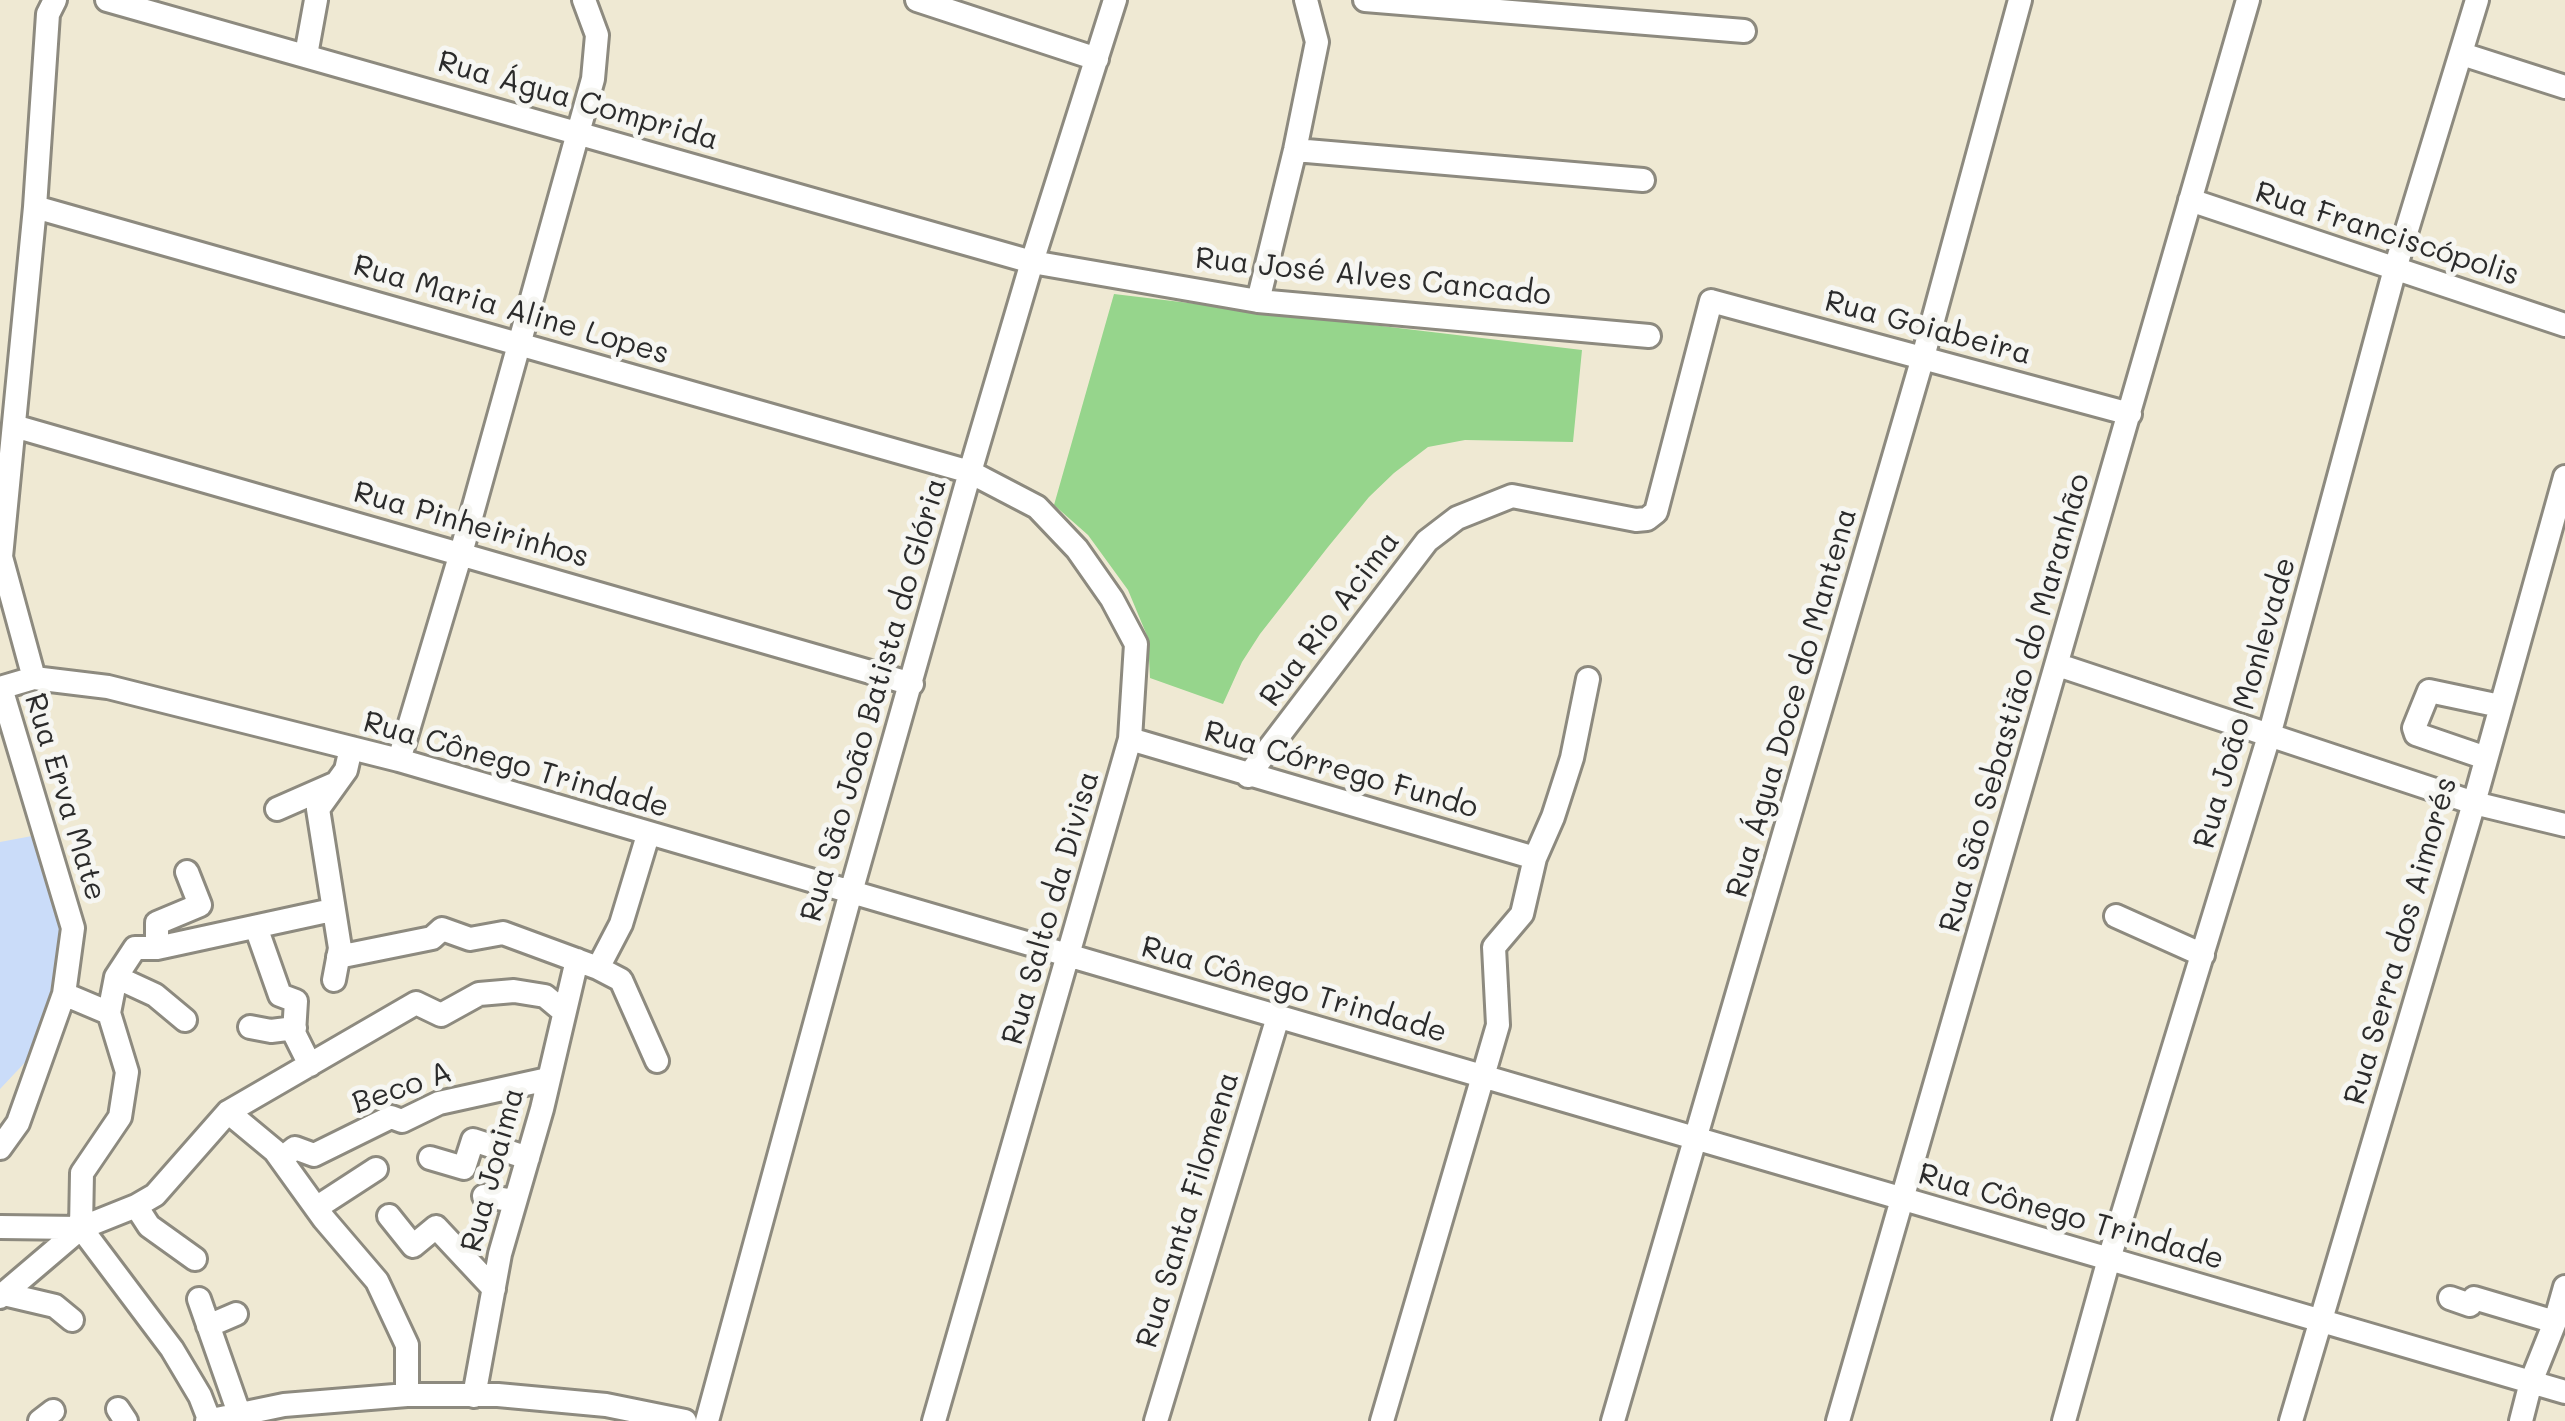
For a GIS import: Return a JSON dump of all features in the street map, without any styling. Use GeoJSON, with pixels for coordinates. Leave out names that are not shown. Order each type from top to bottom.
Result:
{"type":"FeatureCollection","features":[{"type":"Feature","properties":{"kind":"street"},"geometry":{"type":"LineString","coordinates":[[34,678],[1,557],[35,207],[48,14],[55,0]]}},
{"type":"Feature","properties":{"kind":"street","name":"Rua Água Comprida"},"geometry":{"type":"LineString","coordinates":[[107,0],[1032,262]]}},
{"type":"Feature","properties":{"kind":"street"},"geometry":{"type":"LineString","coordinates":[[306,55],[316,0]]}},
{"type":"Feature","properties":{"kind":"street"},"geometry":{"type":"LineString","coordinates":[[399,760],[593,79],[597,35],[584,0]]}},
{"type":"Feature","properties":{"kind":"street"},"geometry":{"type":"LineString","coordinates":[[916,0],[1097,59]]}},
{"type":"Feature","properties":{"kind":"street","name":"Rua São João Batista do Glória"},"geometry":{"type":"LineString","coordinates":[[708,1421],[970,472],[1115,0]]}},
{"type":"Feature","properties":{"kind":"street"},"geometry":{"type":"LineString","coordinates":[[1258,301],[1317,42],[1306,0]]}},
{"type":"Feature","properties":{"kind":"street"},"geometry":{"type":"LineString","coordinates":[[1365,0],[1744,30]]}},
{"type":"Feature","properties":{"kind":"street","name":"Rua Água Doce do Mantena"},"geometry":{"type":"LineString","coordinates":[[1613,1421],[1923,357],[2020,0]]}},
{"type":"Feature","properties":{"kind":"street","name":"Rua São Sebastião do Maranhão"},"geometry":{"type":"LineString","coordinates":[[1838,1421],[2248,0]]}},
{"type":"Feature","properties":{"kind":"street","name":"Rua João Monlevade"},"geometry":{"type":"LineString","coordinates":[[2064,1421],[2270,736],[2395,268],[2478,0]]}},
{"type":"Feature","properties":{"kind":"street"},"geometry":{"type":"LineString","coordinates":[[2462,54],[2565,87]]}},
{"type":"Feature","properties":{"kind":"street"},"geometry":{"type":"LineString","coordinates":[[1295,150],[1643,180]]}},
{"type":"Feature","properties":{"kind":"street","name":"Rua Franciscópolis"},"geometry":{"type":"LineString","coordinates":[[2190,200],[2565,326]]}},
{"type":"Feature","properties":{"kind":"street","name":"Rua Maria Aline Lopes"},"geometry":{"type":"LineString","coordinates":[[35,207],[970,472]]}},
{"type":"Feature","properties":{"kind":"street","name":"Rua José Alves Cancado"},"geometry":{"type":"LineString","coordinates":[[1032,262],[1258,301],[1649,336]]}},
{"type":"Feature","properties":{"kind":"street","name":"Rua Goiabeira"},"geometry":{"type":"LineString","coordinates":[[1647,519],[1656,512],[1711,301],[2130,414]]}},
{"type":"Feature","properties":{"kind":"street","name":"Rua Pinheirinhos"},"geometry":{"type":"LineString","coordinates":[[14,426],[912,684]]}},
{"type":"Feature","properties":{"kind":"street","name":"Rua Salto da Divisa"},"geometry":{"type":"LineString","coordinates":[[934,1421],[1130,739],[1136,644],[1112,598],[1077,549],[1037,507],[970,472]]}},
{"type":"Feature","properties":{"kind":"street","name":"Rua Serra dos Aimorés"},"geometry":{"type":"LineString","coordinates":[[2291,1421],[2474,803],[2565,477]]}},
{"type":"Feature","properties":{"kind":"street","name":"Rua Rio Acima"},"geometry":{"type":"LineString","coordinates":[[1248,776],[1427,541],[1456,518],[1512,496],[1647,519]]}},
{"type":"Feature","properties":{"kind":"street"},"geometry":{"type":"LineString","coordinates":[[2058,665],[2474,803],[2565,825]]}},
{"type":"Feature","properties":{"kind":"street","name":"Rua Cônego Trindade"},"geometry":{"type":"LineString","coordinates":[[0,688],[34,678],[108,688],[399,760],[2565,1392]]}},
{"type":"Feature","properties":{"kind":"street"},"geometry":{"type":"LineString","coordinates":[[1382,1421],[1498,1025],[1494,947],[1522,914],[1535,858],[1572,758],[1588,679]]}},
{"type":"Feature","properties":{"kind":"street","name":"Rua Erva Mate"},"geometry":{"type":"LineString","coordinates":[[0,688],[73,928],[64,994],[18,1123],[0,1148]]}},
{"type":"Feature","properties":{"kind":"street"},"geometry":{"type":"LineString","coordinates":[[2486,758],[2416,734],[2414,728],[2429,691],[2500,706]]}},
{"type":"Feature","properties":{"kind":"street","name":"Rua Córrego Fundo"},"geometry":{"type":"LineString","coordinates":[[1130,739],[1535,858]]}},
{"type":"Feature","properties":{"kind":"street"},"geometry":{"type":"LineString","coordinates":[[351,748],[346,770],[318,809],[340,948],[336,968],[432,938],[442,929],[470,938],[503,933],[621,980],[657,1061]]}},
{"type":"Feature","properties":{"kind":"street"},"geometry":{"type":"LineString","coordinates":[[277,809],[334,784]]}},
{"type":"Feature","properties":{"kind":"street","name":"Rua Joaima"},"geometry":{"type":"LineString","coordinates":[[474,1396],[494,1289],[562,1011],[588,964],[621,924],[648,834]]}},
{"type":"Feature","properties":{"kind":"street"},"geometry":{"type":"LineString","coordinates":[[156,948],[157,923],[200,906],[187,872]]}},
{"type":"Feature","properties":{"kind":"street"},"geometry":{"type":"LineString","coordinates":[[332,910],[156,948],[136,948],[116,976],[109,1012],[126,1072],[120,1117],[82,1173],[81,1228],[172,1348],[200,1396],[208,1420],[284,1404],[407,1395],[498,1395],[606,1405],[685,1421]]}},
{"type":"Feature","properties":{"kind":"street"},"geometry":{"type":"LineString","coordinates":[[2116,916],[2203,954]]}},
{"type":"Feature","properties":{"kind":"street"},"geometry":{"type":"LineString","coordinates":[[256,926],[280,995],[296,1001],[294,1028],[310,1065]]}},
{"type":"Feature","properties":{"kind":"street"},"geometry":{"type":"LineString","coordinates":[[116,976],[155,995],[185,1020]]}},
{"type":"Feature","properties":{"kind":"street"},"geometry":{"type":"LineString","coordinates":[[2,1295],[81,1228],[154,1195],[228,1112],[416,1003],[441,1015],[479,994],[514,990],[545,996],[562,1011]]}},
{"type":"Feature","properties":{"kind":"street"},"geometry":{"type":"LineString","coordinates":[[64,994],[109,1012]]}},
{"type":"Feature","properties":{"kind":"street","name":"Rua Santa Filomena"},"geometry":{"type":"LineString","coordinates":[[1156,1421],[1278,1017]]}},
{"type":"Feature","properties":{"kind":"street"},"geometry":{"type":"LineString","coordinates":[[250,1027],[294,1028]]}},
{"type":"Feature","properties":{"kind":"street","name":"Beco A"},"geometry":{"type":"LineString","coordinates":[[281,1159],[296,1148],[314,1154],[391,1116],[402,1121],[439,1103],[548,1080]]}},
{"type":"Feature","properties":{"kind":"street"},"geometry":{"type":"LineString","coordinates":[[228,1112],[281,1159],[377,1281],[407,1345],[407,1395]]}},
{"type":"Feature","properties":{"kind":"street"},"geometry":{"type":"LineString","coordinates":[[430,1158],[464,1168],[472,1140],[528,1158]]}},
{"type":"Feature","properties":{"kind":"street"},"geometry":{"type":"LineString","coordinates":[[316,1208],[376,1168]]}},
{"type":"Feature","properties":{"kind":"street"},"geometry":{"type":"LineString","coordinates":[[484,1196],[516,1202]]}},
{"type":"Feature","properties":{"kind":"street"},"geometry":{"type":"LineString","coordinates":[[136,1206],[149,1226],[195,1259]]}},
{"type":"Feature","properties":{"kind":"street"},"geometry":{"type":"LineString","coordinates":[[388,1216],[413,1246],[436,1227],[494,1289]]}},
{"type":"Feature","properties":{"kind":"street"},"geometry":{"type":"LineString","coordinates":[[0,1227],[81,1228]]}},
{"type":"Feature","properties":{"kind":"street"},"geometry":{"type":"LineString","coordinates":[[2522,1421],[2531,1382],[2565,1286]]}},
{"type":"Feature","properties":{"kind":"street"},"geometry":{"type":"LineString","coordinates":[[2,1295],[55,1306],[72,1320]]}},
{"type":"Feature","properties":{"kind":"street"},"geometry":{"type":"LineString","coordinates":[[2450,1298],[2470,1306],[2474,1298],[2555,1322]]}},
{"type":"Feature","properties":{"kind":"street"},"geometry":{"type":"LineString","coordinates":[[200,1300],[239,1413]]}},
{"type":"Feature","properties":{"kind":"street"},"geometry":{"type":"LineString","coordinates":[[208,1326],[236,1314]]}},
{"type":"Feature","properties":{"kind":"shaded area"},"geometry":{"type":"Polygon","coordinates":[[[32,836],[62,933],[55,990],[33,1054],[0,1089],[0,842],[32,836]]]}},
{"type":"Feature","properties":{"kind":"green space"},"geometry":{"type":"Polygon","coordinates":[[[1114,294],[1582,350],[1573,442],[1465,440],[1428,447],[1369,497],[1328,547],[1260,634],[1223,704],[1150,678],[1148,638],[1128,590],[1088,535],[1054,505],[1114,294]]]}}]}
